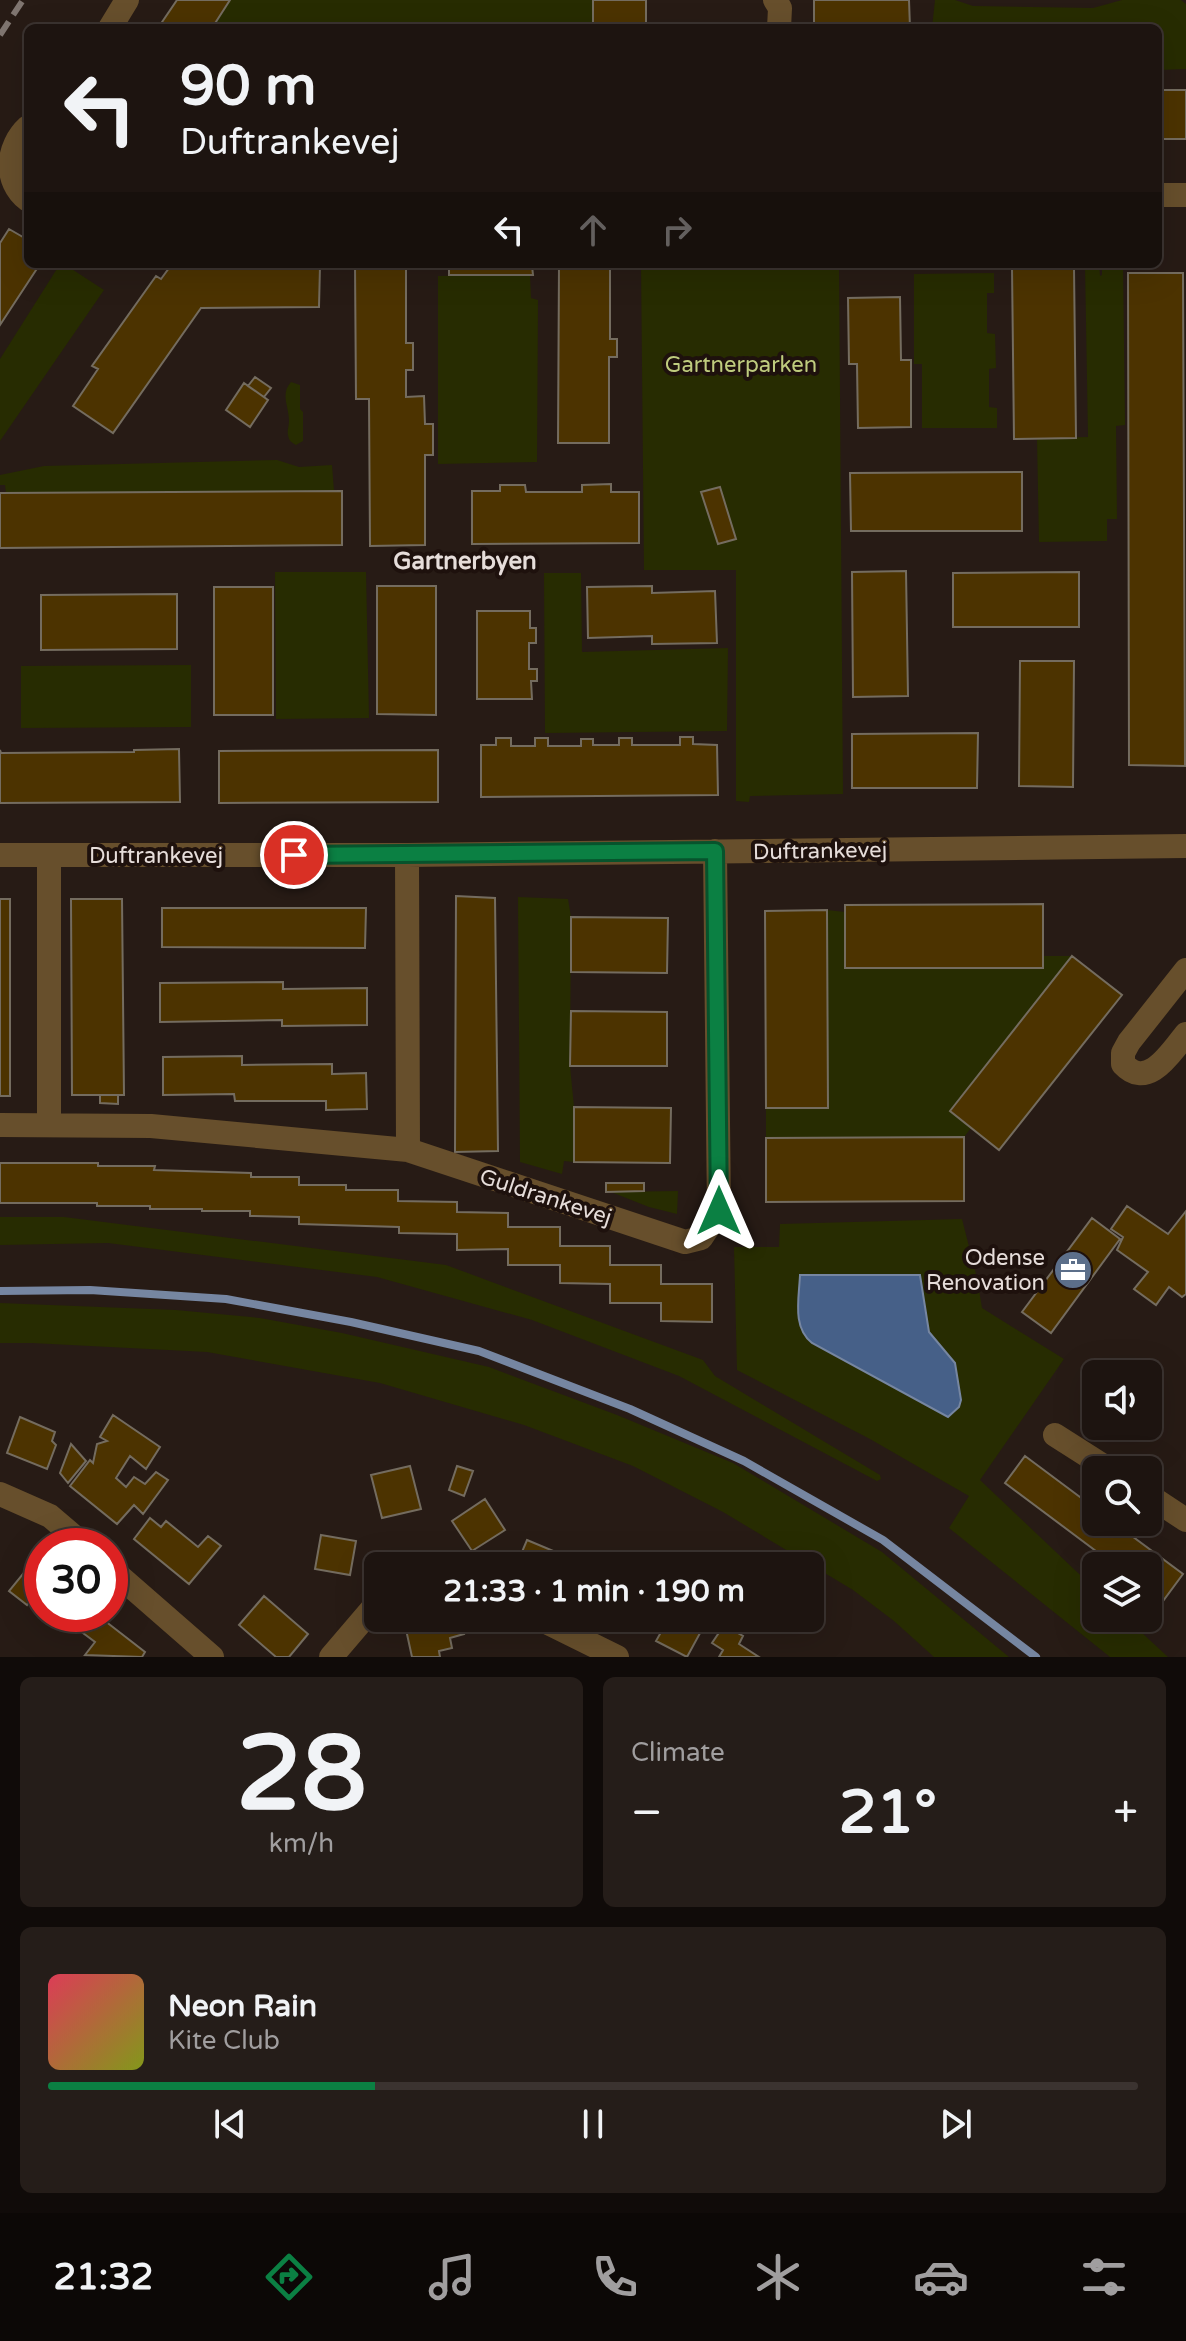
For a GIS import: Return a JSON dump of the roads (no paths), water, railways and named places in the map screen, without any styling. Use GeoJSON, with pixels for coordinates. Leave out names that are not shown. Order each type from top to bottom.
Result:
{"type":"FeatureCollection","features":[{"type":"Feature","properties":{"kind":"street"},"geometry":{"type":"LineString","coordinates":[[112,24],[127,0]]}},
{"type":"Feature","properties":{"kind":"street"},"geometry":{"type":"LineString","coordinates":[[775,0],[780,8],[779,24]]}},
{"type":"Feature","properties":{"kind":"street"},"geometry":{"type":"LineString","coordinates":[[15,195],[10,166],[12,150],[24,131]]}},
{"type":"Feature","properties":{"kind":"street"},"geometry":{"type":"LineString","coordinates":[[1162,195],[1186,195]]}},
{"type":"Feature","properties":{"kind":"street","name":"Duftrankevej"},"geometry":{"type":"LineString","coordinates":[[0,855],[407,855],[1186,846]]}},
{"type":"Feature","properties":{"kind":"street","name":"Guldrankevej"},"geometry":{"type":"LineString","coordinates":[[0,1125],[151,1126],[408,1150],[685,1242],[701,1238],[719,1211],[715,851]]}},
{"type":"Feature","properties":{"kind":"street"},"geometry":{"type":"LineString","coordinates":[[49,855],[49,1125]]}},
{"type":"Feature","properties":{"kind":"street"},"geometry":{"type":"LineString","coordinates":[[407,855],[408,1150]]}},
{"type":"Feature","properties":{"kind":"street"},"geometry":{"type":"LineString","coordinates":[[1186,970],[1129,1042],[1123,1053],[1123,1064],[1139,1074],[1154,1071],[1186,1034]]}},
{"type":"Feature","properties":{"kind":"street"},"geometry":{"type":"LineString","coordinates":[[1055,1435],[1088,1456]]}},
{"type":"Feature","properties":{"kind":"street"},"geometry":{"type":"LineString","coordinates":[[0,1494],[50,1516],[64,1528]]}},
{"type":"Feature","properties":{"kind":"street"},"geometry":{"type":"LineString","coordinates":[[1162,1504],[1186,1520]]}},
{"type":"Feature","properties":{"kind":"street"},"geometry":{"type":"LineString","coordinates":[[128,1584],[212,1657]]}},
{"type":"Feature","properties":{"kind":"street"},"geometry":{"type":"LineString","coordinates":[[331,1657],[364,1618]]}},
{"type":"Feature","properties":{"kind":"street"},"geometry":{"type":"LineString","coordinates":[[566,1632],[617,1657]]}},
{"type":"Feature","properties":{"kind":"water"},"geometry":{"type":"Polygon","coordinates":[[[800,1275],[920,1275],[929,1332],[955,1363],[961,1400],[959,1407],[948,1417],[812,1343],[799,1321],[800,1275]]]}},
{"type":"Feature","properties":{"kind":"waterway"},"geometry":{"type":"LineString","coordinates":[[0,1291],[90,1290],[226,1299],[351,1322],[479,1351],[630,1409],[744,1461],[883,1540],[1036,1657]]}},
{"type":"Feature","properties":{"kind":"railway"},"geometry":{"type":"LineString","coordinates":[[0,35],[23,0]]}},
{"type":"Feature","properties":{"kind":"place","name":"Odense Renovation"},"geometry":{"type":"Point","coordinates":[1073,1270]}},
{"type":"Feature","properties":{"kind":"district","name":"Gartnerbyen"},"geometry":{"type":"Point","coordinates":[465,561]}},
{"type":"Feature","properties":{"kind":"park label","name":"Gartnerparken"},"geometry":{"type":"Point","coordinates":[741,364]}}]}
